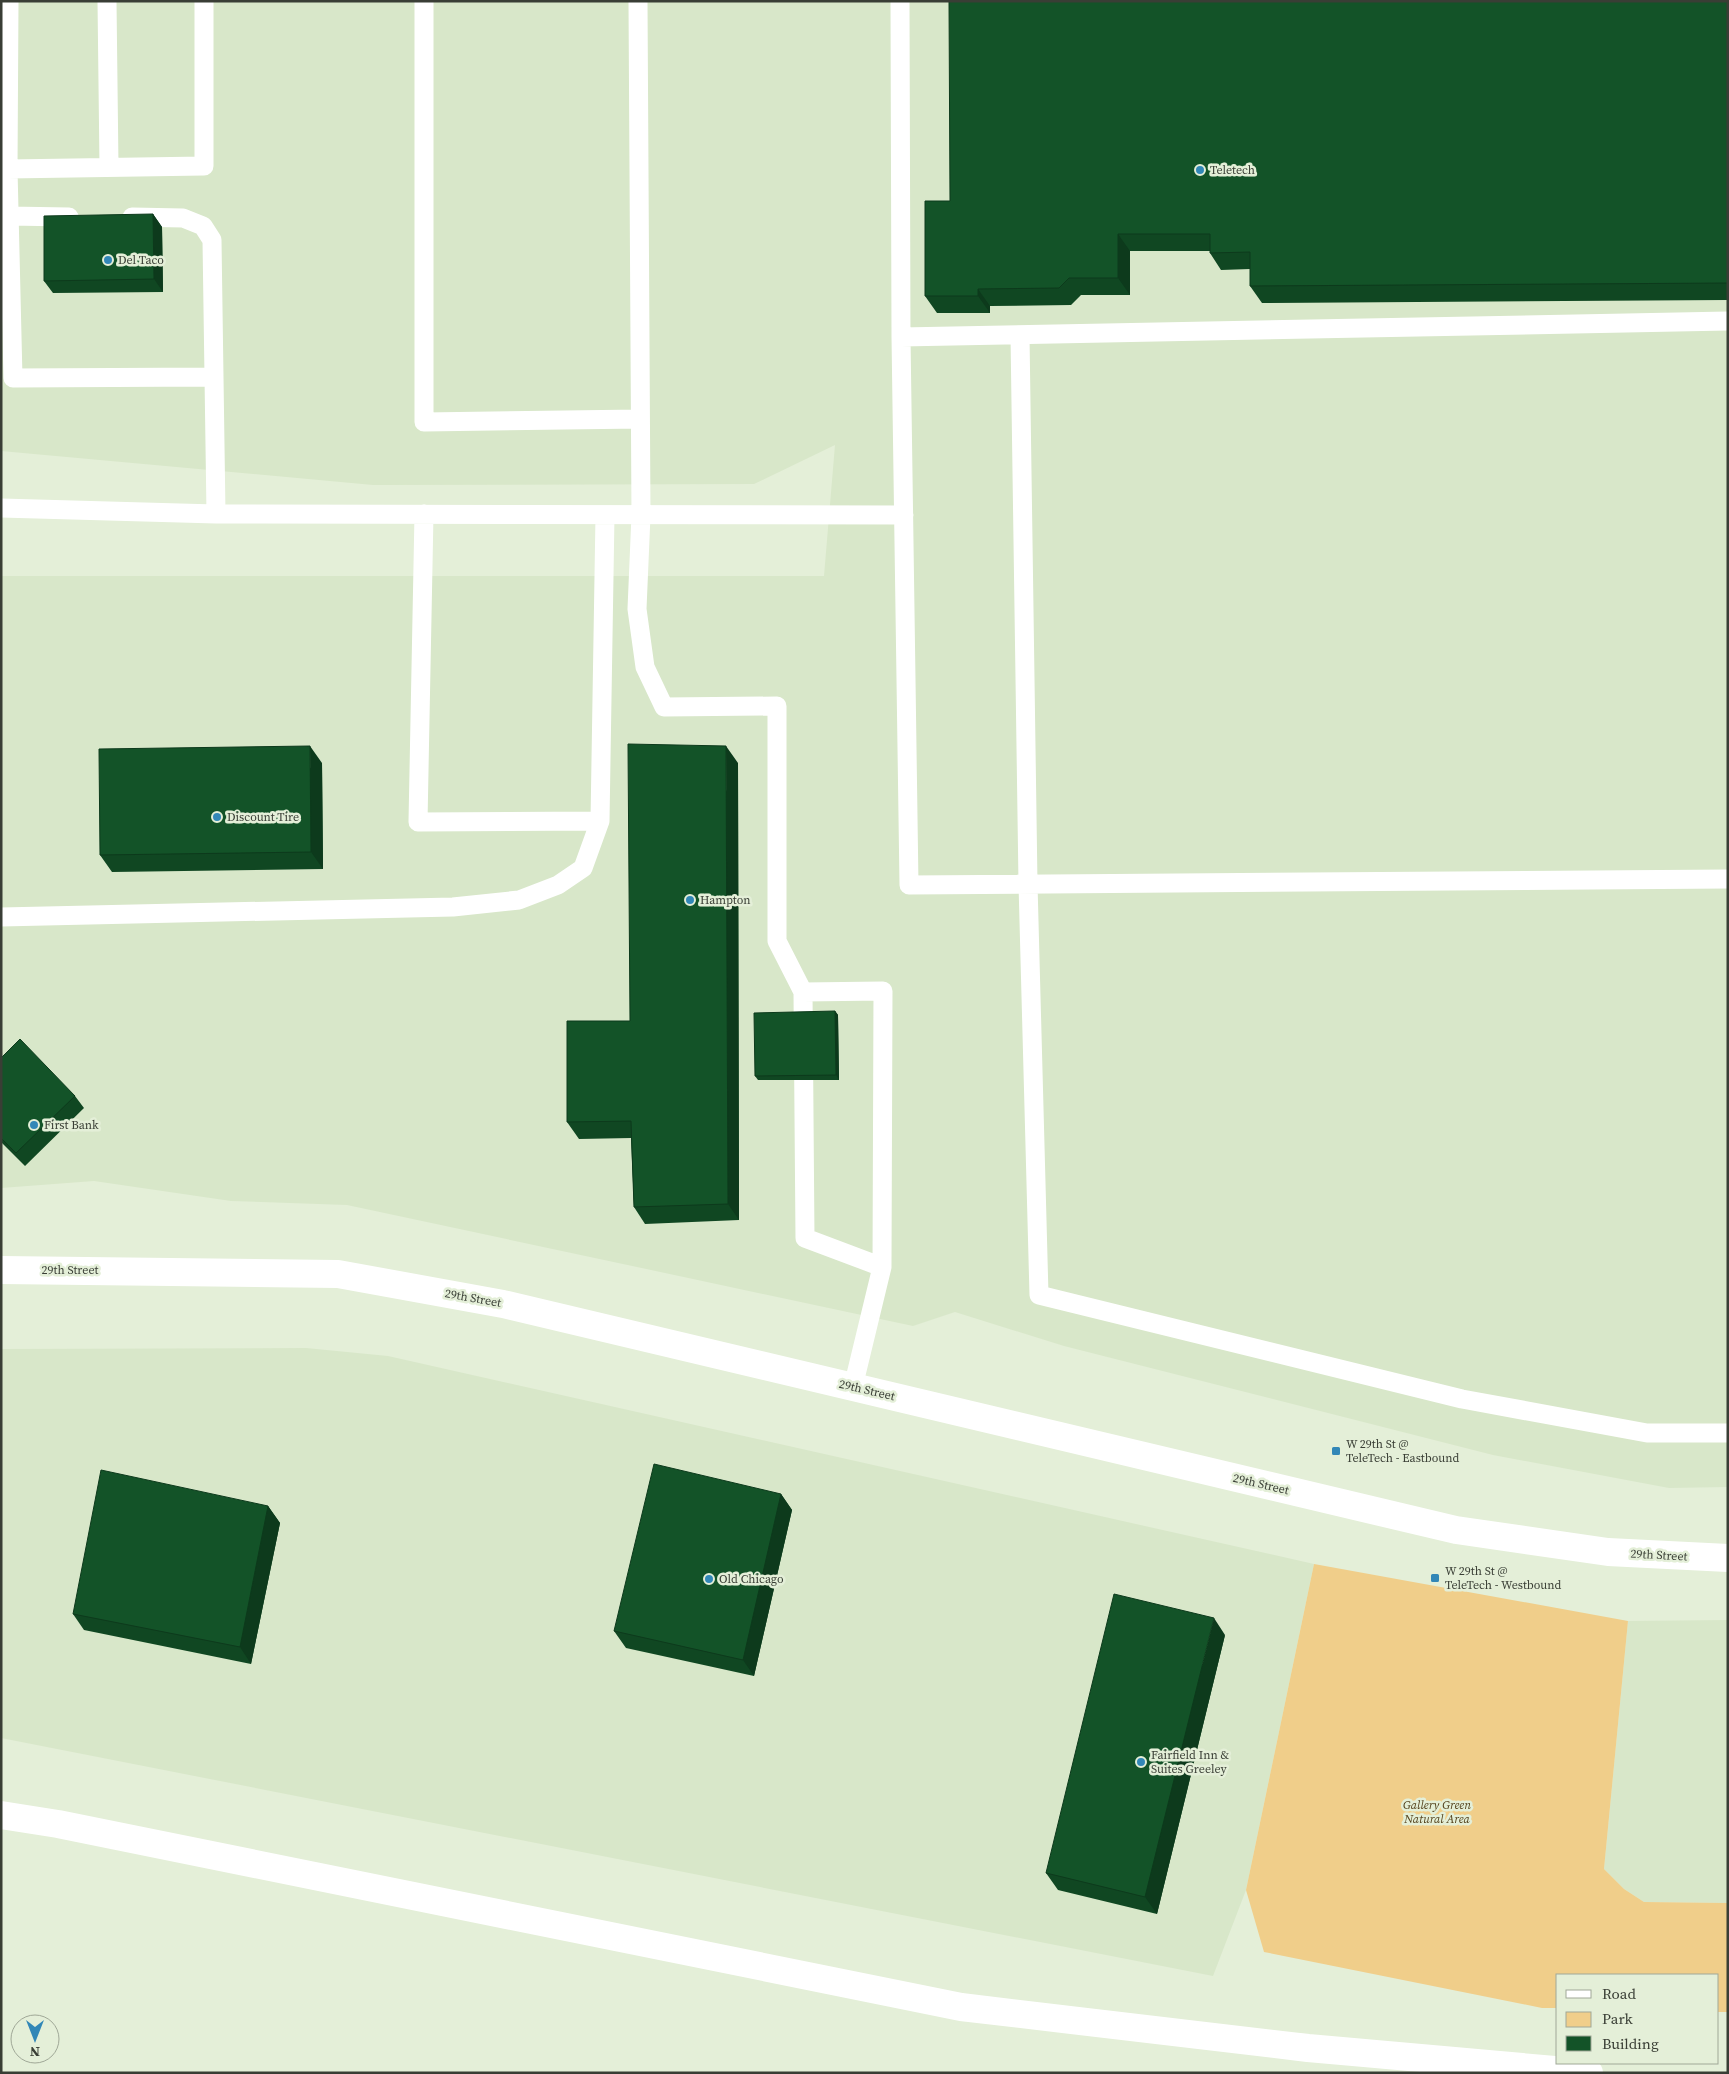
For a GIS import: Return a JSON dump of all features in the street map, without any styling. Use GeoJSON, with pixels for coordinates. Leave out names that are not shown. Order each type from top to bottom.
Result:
{"type":"FeatureCollection","features":[{"type":"Feature","properties":{"kind":"main road","name":"29th Street"},"geometry":{"type":"LineString","coordinates":[[1,1270],[338,1274],[503,1304],[1456,1530],[1608,1552],[1728,1558]]}},
{"type":"Feature","properties":{"kind":"main road"},"geometry":{"type":"LineString","coordinates":[[1,1815],[58,1824],[961,2007],[1308,2048],[1589,2073]]}},
{"type":"Feature","properties":{"kind":"lane"},"geometry":{"type":"LineString","coordinates":[[9,1],[8,169],[13,378],[214,377]]}},
{"type":"Feature","properties":{"kind":"lane"},"geometry":{"type":"LineString","coordinates":[[107,1],[109,167]]}},
{"type":"Feature","properties":{"kind":"lane"},"geometry":{"type":"LineString","coordinates":[[8,169],[204,166],[204,1]]}},
{"type":"Feature","properties":{"kind":"lane"},"geometry":{"type":"LineString","coordinates":[[424,1],[424,422],[640,419]]}},
{"type":"Feature","properties":{"kind":"lane"},"geometry":{"type":"LineString","coordinates":[[638,1],[641,515],[637,608],[645,667],[664,707],[777,706],[777,941],[804,992],[805,1238],[882,1267]]}},
{"type":"Feature","properties":{"kind":"lane"},"geometry":{"type":"LineString","coordinates":[[900,1],[901,338],[909,885],[1728,879]]}},
{"type":"Feature","properties":{"kind":"lane"},"geometry":{"type":"LineString","coordinates":[[9,216],[86,217]]}},
{"type":"Feature","properties":{"kind":"lane"},"geometry":{"type":"LineString","coordinates":[[115,217],[183,218],[203,226],[212,240],[216,514]]}},
{"type":"Feature","properties":{"kind":"lane"},"geometry":{"type":"LineString","coordinates":[[901,338],[1728,321]]}},
{"type":"Feature","properties":{"kind":"lane"},"geometry":{"type":"LineString","coordinates":[[1020,335],[1028,884],[1039,1295],[1462,1399],[1647,1433],[1728,1433]]}},
{"type":"Feature","properties":{"kind":"lane"},"geometry":{"type":"LineString","coordinates":[[1,508],[216,514],[904,515]]}},
{"type":"Feature","properties":{"kind":"lane"},"geometry":{"type":"LineString","coordinates":[[424,514],[418,822],[600,822]]}},
{"type":"Feature","properties":{"kind":"lane"},"geometry":{"type":"LineString","coordinates":[[1,917],[453,907],[518,900],[558,885],[583,868],[600,822],[605,515]]}},
{"type":"Feature","properties":{"kind":"lane"},"geometry":{"type":"LineString","coordinates":[[804,992],[883,991],[882,1267],[853,1387]]}},
{"type":"Feature","properties":{"kind":"shaded area"},"geometry":{"type":"Polygon","coordinates":[[[1,1],[1728,1],[1728,1487],[1669,1488],[1493,1455],[1064,1346],[955,1312],[913,1326],[347,1205],[231,1201],[94,1181],[1,1188],[1,576],[824,576],[835,445],[754,484],[373,485],[1,451],[1,1]]]}},
{"type":"Feature","properties":{"kind":"shaded area"},"geometry":{"type":"Polygon","coordinates":[[[306,1348],[388,1356],[1314,1564],[1246,1890],[1213,1976],[1,1738],[1,1349],[306,1348]]]}},
{"type":"Feature","properties":{"kind":"shaded area"},"geometry":{"type":"Polygon","coordinates":[[[1728,1620],[1728,1903],[1644,1902],[1624,1889],[1604,1869],[1628,1621],[1728,1620]]]}},
{"type":"Feature","properties":{"kind":"green space","name":"Gallery Green Natural Area"},"geometry":{"type":"Polygon","coordinates":[[[1314,1564],[1628,1621],[1604,1869],[1624,1889],[1644,1902],[1728,1903],[1728,2012],[1719,2012],[1719,1974],[1556,1974],[1556,2008],[1542,2008],[1264,1952],[1246,1890],[1314,1564]]]}},
{"type":"Feature","properties":{"kind":"building"},"geometry":{"type":"Polygon","coordinates":[[[949,1],[1728,1],[1728,283],[1250,286],[1250,252],[1210,253],[1210,234],[1118,234],[1118,278],[1069,278],[1059,288],[978,289],[978,296],[925,296],[925,201],[950,201],[949,1]]]}},
{"type":"Feature","properties":{"kind":"building","name":"Del Taco"},"geometry":{"type":"Polygon","coordinates":[[[153,214],[154,279],[44,281],[44,216],[153,214]]]}},
{"type":"Feature","properties":{"kind":"building","name":"Hampton"},"geometry":{"type":"Polygon","coordinates":[[[628,744],[726,746],[728,1204],[634,1207],[631,1121],[567,1122],[567,1021],[630,1021],[628,744]]]}},
{"type":"Feature","properties":{"kind":"building","name":"Discount Tire"},"geometry":{"type":"Polygon","coordinates":[[[310,746],[311,852],[100,855],[99,749],[310,746]]]}},
{"type":"Feature","properties":{"kind":"building"},"geometry":{"type":"Polygon","coordinates":[[[835,1011],[836,1075],[755,1076],[754,1013],[835,1011]]]}},
{"type":"Feature","properties":{"kind":"building","name":"First Bank"},"geometry":{"type":"Polygon","coordinates":[[[20,1039],[75,1096],[16,1153],[1,1138],[1,1058],[20,1039]]]}},
{"type":"Feature","properties":{"kind":"building","name":"Old Chicago"},"geometry":{"type":"Polygon","coordinates":[[[654,1464],[781,1494],[743,1660],[614,1631],[654,1464]]]}},
{"type":"Feature","properties":{"kind":"building"},"geometry":{"type":"Polygon","coordinates":[[[101,1470],[268,1506],[240,1647],[73,1614],[101,1470]]]}},
{"type":"Feature","properties":{"kind":"building","name":"Fairfield Inn & Suites Greeley"},"geometry":{"type":"Polygon","coordinates":[[[1114,1594],[1214,1618],[1145,1897],[1046,1873],[1114,1594]]]}},
{"type":"Feature","properties":{"kind":"place","name":"Teletech"},"geometry":{"type":"Point","coordinates":[1200,170]}},
{"type":"Feature","properties":{"kind":"place","name":"Del Taco"},"geometry":{"type":"Point","coordinates":[108,260]}},
{"type":"Feature","properties":{"kind":"place","name":"Discount Tire"},"geometry":{"type":"Point","coordinates":[217,817]}},
{"type":"Feature","properties":{"kind":"place","name":"Hampton"},"geometry":{"type":"Point","coordinates":[690,900]}},
{"type":"Feature","properties":{"kind":"place","name":"First Bank"},"geometry":{"type":"Point","coordinates":[34,1125]}},
{"type":"Feature","properties":{"kind":"place","name":"W 29th St @ TeleTech - Eastbound"},"geometry":{"type":"Point","coordinates":[1336,1451]}},
{"type":"Feature","properties":{"kind":"place","name":"W 29th St @ TeleTech - Westbound"},"geometry":{"type":"Point","coordinates":[1435,1578]}},
{"type":"Feature","properties":{"kind":"place","name":"Old Chicago"},"geometry":{"type":"Point","coordinates":[709,1579]}},
{"type":"Feature","properties":{"kind":"place","name":"Fairfield Inn & Suites Greeley"},"geometry":{"type":"Point","coordinates":[1141,1762]}}]}
